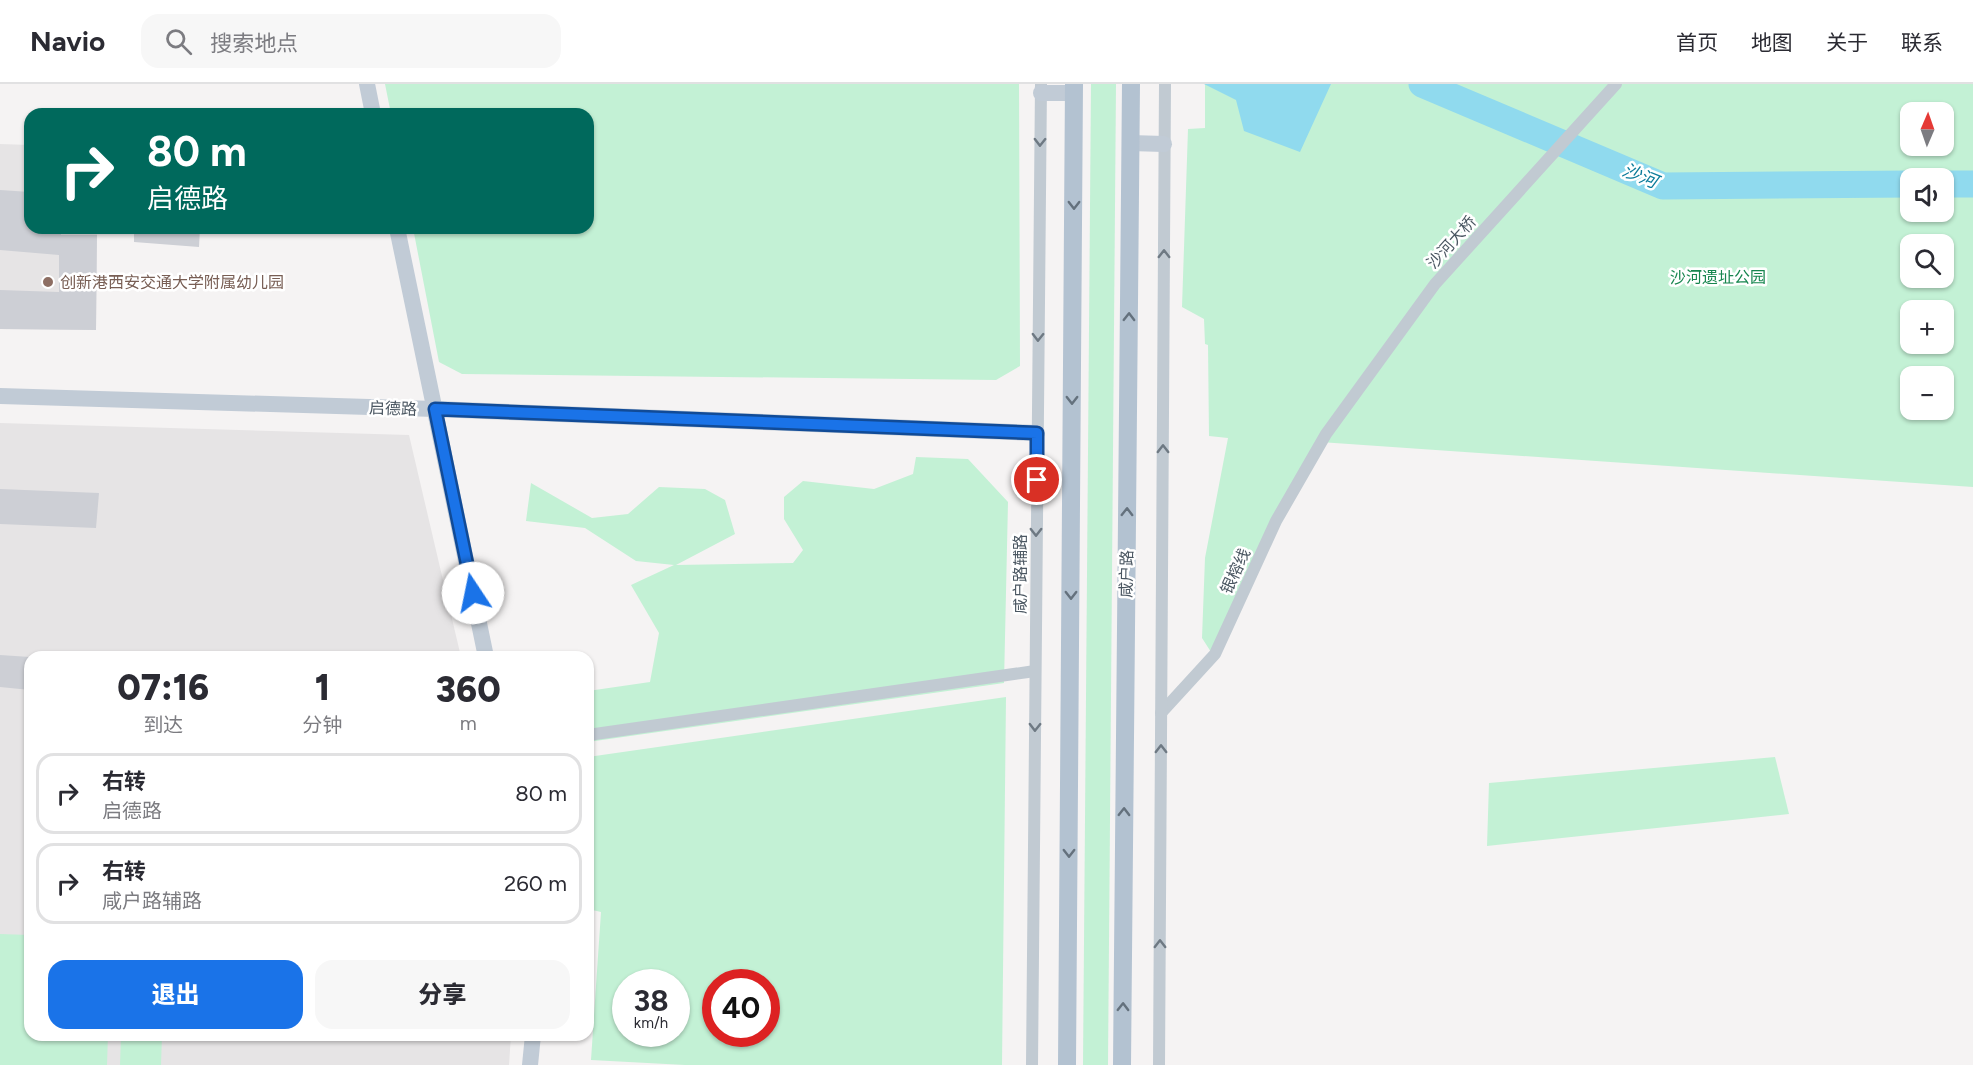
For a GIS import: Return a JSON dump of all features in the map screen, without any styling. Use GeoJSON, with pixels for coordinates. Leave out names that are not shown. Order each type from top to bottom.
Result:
{"type":"FeatureCollection","features":[{"type":"Feature","properties":{"kind":"main road","name":"咸户路"},"geometry":{"type":"LineString","coordinates":[[1122,1065],[1131,84]]}},
{"type":"Feature","properties":{"kind":"main road"},"geometry":{"type":"LineString","coordinates":[[1067,1065],[1074,89]]}},
{"type":"Feature","properties":{"kind":"street"},"geometry":{"type":"LineString","coordinates":[[367,84],[372,108]]}},
{"type":"Feature","properties":{"kind":"street"},"geometry":{"type":"LineString","coordinates":[[1160,1065],[1165,84]]}},
{"type":"Feature","properties":{"kind":"street","name":"沙河大桥"},"geometry":{"type":"LineString","coordinates":[[1326,434],[1436,284],[1616,84]]}},
{"type":"Feature","properties":{"kind":"street"},"geometry":{"type":"LineString","coordinates":[[1041,88],[1074,89]]}},
{"type":"Feature","properties":{"kind":"street","name":"咸户路辅路"},"geometry":{"type":"LineString","coordinates":[[1032,1065],[1041,88]]}},
{"type":"Feature","properties":{"kind":"street"},"geometry":{"type":"LineString","coordinates":[[1130,143],[1164,144]]}},
{"type":"Feature","properties":{"kind":"street"},"geometry":{"type":"LineString","coordinates":[[398,234],[485,651]]}},
{"type":"Feature","properties":{"kind":"street","name":"启德路"},"geometry":{"type":"LineString","coordinates":[[0,396],[435,409],[1037,433]]}},
{"type":"Feature","properties":{"kind":"street","name":"银榕线"},"geometry":{"type":"LineString","coordinates":[[1161,713],[1215,654],[1276,521],[1326,434]]}},
{"type":"Feature","properties":{"kind":"street"},"geometry":{"type":"LineString","coordinates":[[594,734],[1035,671]]}},
{"type":"Feature","properties":{"kind":"street"},"geometry":{"type":"LineString","coordinates":[[530,1065],[532,1041]]}},
{"type":"Feature","properties":{"kind":"shaded area","name":"创新港西安交通大学附属幼儿园"},"geometry":{"type":"Polygon","coordinates":[[[0,144],[24,145],[24,234],[97,234],[96,330],[0,329],[0,144]]]}},
{"type":"Feature","properties":{"kind":"shaded area"},"geometry":{"type":"Polygon","coordinates":[[[0,423],[409,435],[460,651],[24,651],[24,1041],[511,1041],[509,1065],[0,1065],[0,423]]]}},
{"type":"Feature","properties":{"kind":"green space"},"geometry":{"type":"Polygon","coordinates":[[[385,84],[1019,84],[1020,366],[996,380],[462,374],[439,362],[414,234],[594,234],[594,108],[390,108],[385,84]]]}},
{"type":"Feature","properties":{"kind":"green space"},"geometry":{"type":"Polygon","coordinates":[[[1091,84],[1116,84],[1108,1065],[1083,1065],[1091,84]]]}},
{"type":"Feature","properties":{"kind":"green space","name":"沙河遗址公园"},"geometry":{"type":"Polygon","coordinates":[[[1205,84],[1973,84],[1973,487],[1320,442],[1211,652],[1202,638],[1205,558],[1228,438],[1209,436],[1208,345],[1205,344],[1204,319],[1182,307],[1188,129],[1205,128],[1205,84]]]}},
{"type":"Feature","properties":{"kind":"green space"},"geometry":{"type":"Polygon","coordinates":[[[916,457],[968,459],[1008,502],[1004,683],[594,741],[594,690],[650,682],[659,633],[631,585],[674,565],[636,561],[585,528],[526,521],[531,483],[592,518],[628,514],[659,487],[705,489],[725,500],[735,534],[676,565],[793,563],[803,550],[784,519],[784,497],[803,481],[874,489],[913,474],[916,457]]]}},
{"type":"Feature","properties":{"kind":"green space"},"geometry":{"type":"Polygon","coordinates":[[[1006,697],[1002,1065],[685,1065],[591,1060],[601,912],[594,910],[594,756],[1006,697]]]}},
{"type":"Feature","properties":{"kind":"green space"},"geometry":{"type":"Polygon","coordinates":[[[1775,757],[1789,814],[1487,846],[1489,783],[1775,757]]]}},
{"type":"Feature","properties":{"kind":"green space"},"geometry":{"type":"Polygon","coordinates":[[[0,934],[24,935],[24,1041],[108,1041],[107,1065],[0,1065],[0,934]]]}},
{"type":"Feature","properties":{"kind":"green space"},"geometry":{"type":"Polygon","coordinates":[[[121,1041],[162,1041],[161,1065],[120,1065],[121,1041]]]}},
{"type":"Feature","properties":{"kind":"water"},"geometry":{"type":"Polygon","coordinates":[[[1204,84],[1331,84],[1300,152],[1244,131],[1236,100],[1204,84]]]}},
{"type":"Feature","properties":{"kind":"building","name":"创新港西安交通大学附属幼儿园"},"geometry":{"type":"Polygon","coordinates":[[[0,190],[24,192],[24,234],[97,235],[96,330],[0,329],[0,290],[59,292],[59,255],[0,250],[0,190]]]}},
{"type":"Feature","properties":{"kind":"building"},"geometry":{"type":"Polygon","coordinates":[[[134,234],[200,234],[199,247],[134,242],[134,234]]]}},
{"type":"Feature","properties":{"kind":"building"},"geometry":{"type":"Polygon","coordinates":[[[0,489],[99,493],[96,528],[0,524],[0,489]]]}},
{"type":"Feature","properties":{"kind":"building"},"geometry":{"type":"Polygon","coordinates":[[[0,655],[24,657],[24,689],[0,687],[0,655]]]}},
{"type":"Feature","properties":{"kind":"waterway","name":"沙河"},"geometry":{"type":"LineString","coordinates":[[1422,84],[1663,186],[1900,184]]}},
{"type":"Feature","properties":{"kind":"waterway","name":"沙河"},"geometry":{"type":"LineString","coordinates":[[1954,184],[1973,184]]}},
{"type":"Feature","properties":{"kind":"place","name":"创新港西安交通大学附属幼儿园"},"geometry":{"type":"Point","coordinates":[48,282]}},
{"type":"Feature","properties":{"kind":"route"},"geometry":{"type":"LineString","coordinates":[[473,593],[435,409],[1037,433],[1037,480]]}}]}
